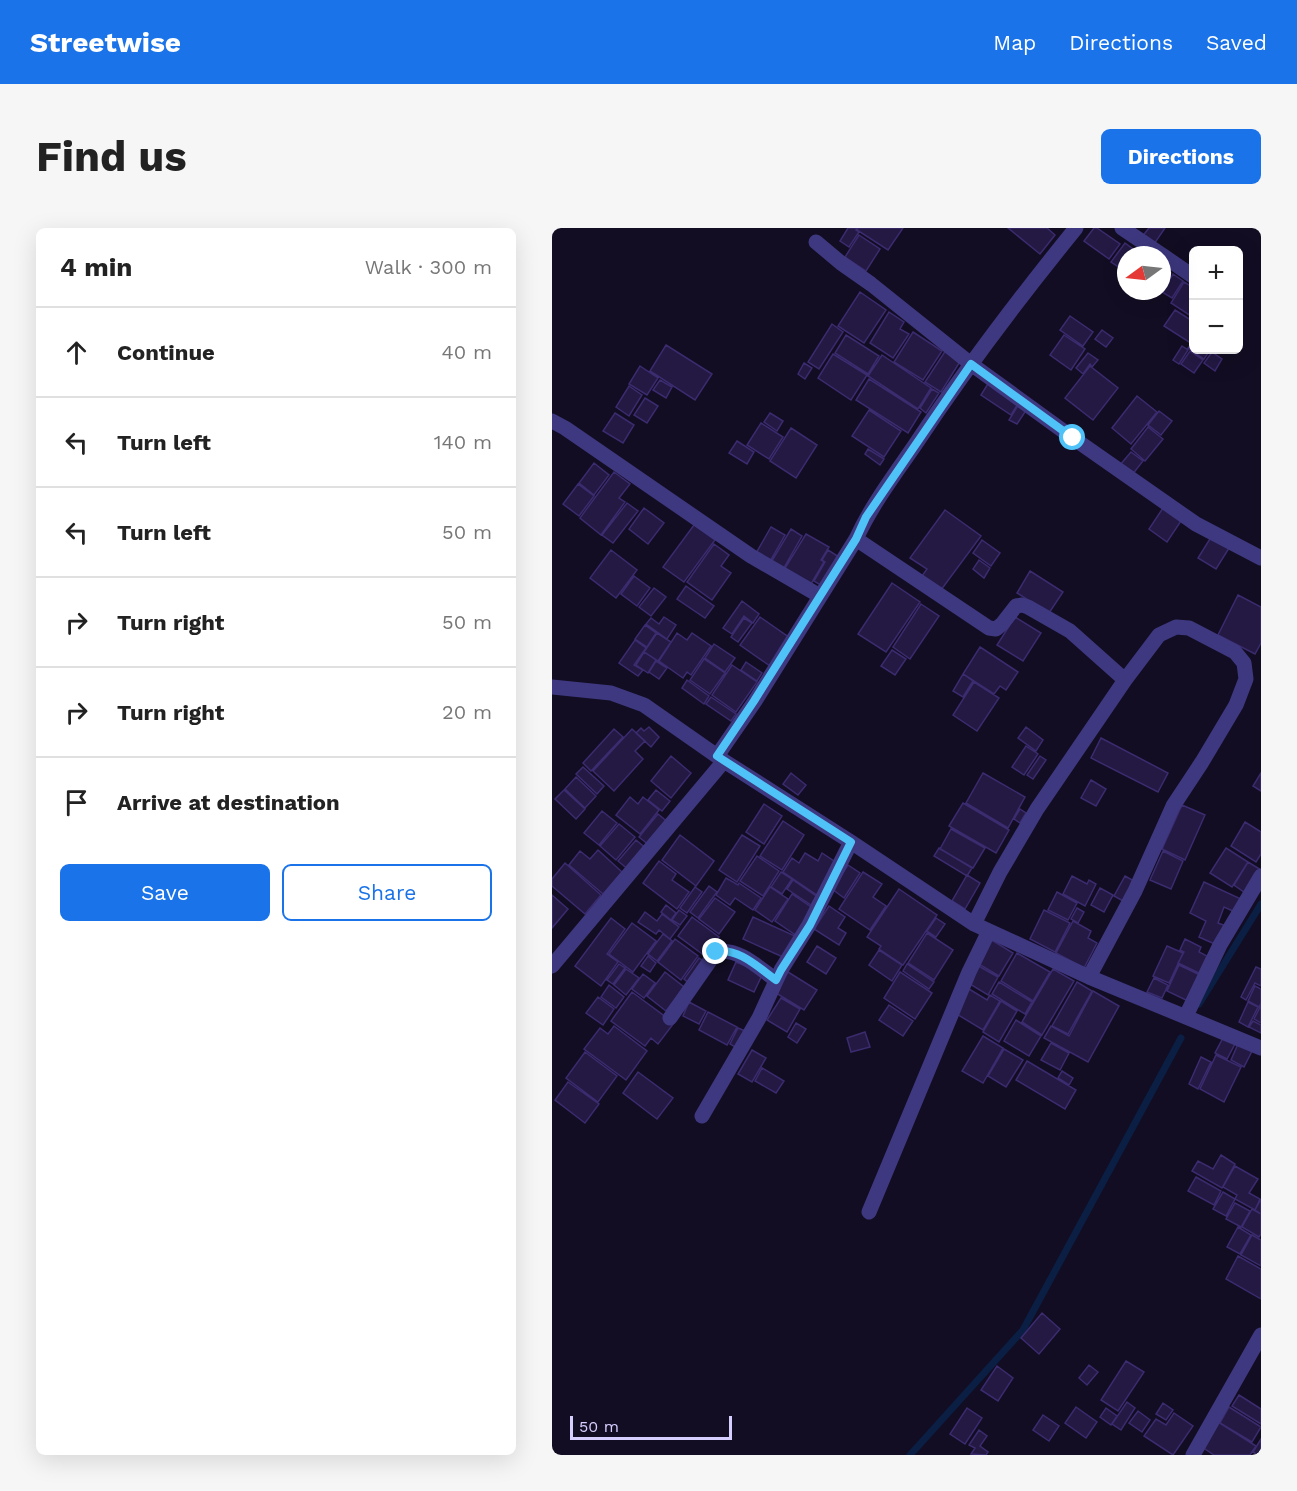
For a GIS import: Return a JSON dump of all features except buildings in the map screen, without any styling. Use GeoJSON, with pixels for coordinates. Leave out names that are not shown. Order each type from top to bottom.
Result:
{"type":"FeatureCollection","features":[{"type":"Feature","properties":{"kind":"street"},"geometry":{"type":"LineString","coordinates":[[552,966],[720,758],[856,539],[866,517],[971,364],[1076,228]]}},
{"type":"Feature","properties":{"kind":"street"},"geometry":{"type":"LineString","coordinates":[[1122,228],[1149,246]]}},
{"type":"Feature","properties":{"kind":"street"},"geometry":{"type":"LineString","coordinates":[[816,242],[971,364],[1047,420],[1196,524],[1261,558]]}},
{"type":"Feature","properties":{"kind":"street"},"geometry":{"type":"LineString","coordinates":[[1171,261],[1189,274]]}},
{"type":"Feature","properties":{"kind":"street"},"geometry":{"type":"LineString","coordinates":[[552,421],[751,556],[820,596]]}},
{"type":"Feature","properties":{"kind":"street"},"geometry":{"type":"LineString","coordinates":[[856,539],[989,628],[996,629],[1016,606],[1028,607],[1070,631],[1125,680]]}},
{"type":"Feature","properties":{"kind":"street"},"geometry":{"type":"LineString","coordinates":[[974,924],[1000,872],[1038,809],[1125,680],[1159,635],[1176,627],[1189,628],[1235,652],[1244,663],[1246,679],[1236,705],[1173,806],[1135,891],[1089,977]]}},
{"type":"Feature","properties":{"kind":"street"},"geometry":{"type":"LineString","coordinates":[[552,687],[611,693],[644,705],[720,758],[974,924],[1089,977],[1261,1048]]}},
{"type":"Feature","properties":{"kind":"street"},"geometry":{"type":"LineString","coordinates":[[702,1116],[759,1018],[781,970],[810,925],[851,842]]}},
{"type":"Feature","properties":{"kind":"street"},"geometry":{"type":"LineString","coordinates":[[1186,1016],[1220,945],[1261,876]]}},
{"type":"Feature","properties":{"kind":"street"},"geometry":{"type":"LineString","coordinates":[[868,1212],[969,972],[989,931]]}},
{"type":"Feature","properties":{"kind":"street"},"geometry":{"type":"LineString","coordinates":[[669,1018],[716,952],[724,951],[741,956],[776,980]]}},
{"type":"Feature","properties":{"kind":"street"},"geometry":{"type":"LineString","coordinates":[[1193,1455],[1261,1335]]}},
{"type":"Feature","properties":{"kind":"waterway"},"geometry":{"type":"LineString","coordinates":[[1199,1004],[1261,904]]}},
{"type":"Feature","properties":{"kind":"waterway"},"geometry":{"type":"LineString","coordinates":[[910,1455],[1023,1330],[1181,1038]]}},
{"type":"Feature","properties":{"kind":"route"},"geometry":{"type":"LineString","coordinates":[[716,952],[724,951],[741,956],[776,980],[810,925],[851,842],[717,756],[856,539],[866,517],[935,414],[971,364],[1073,438]]}}]}
